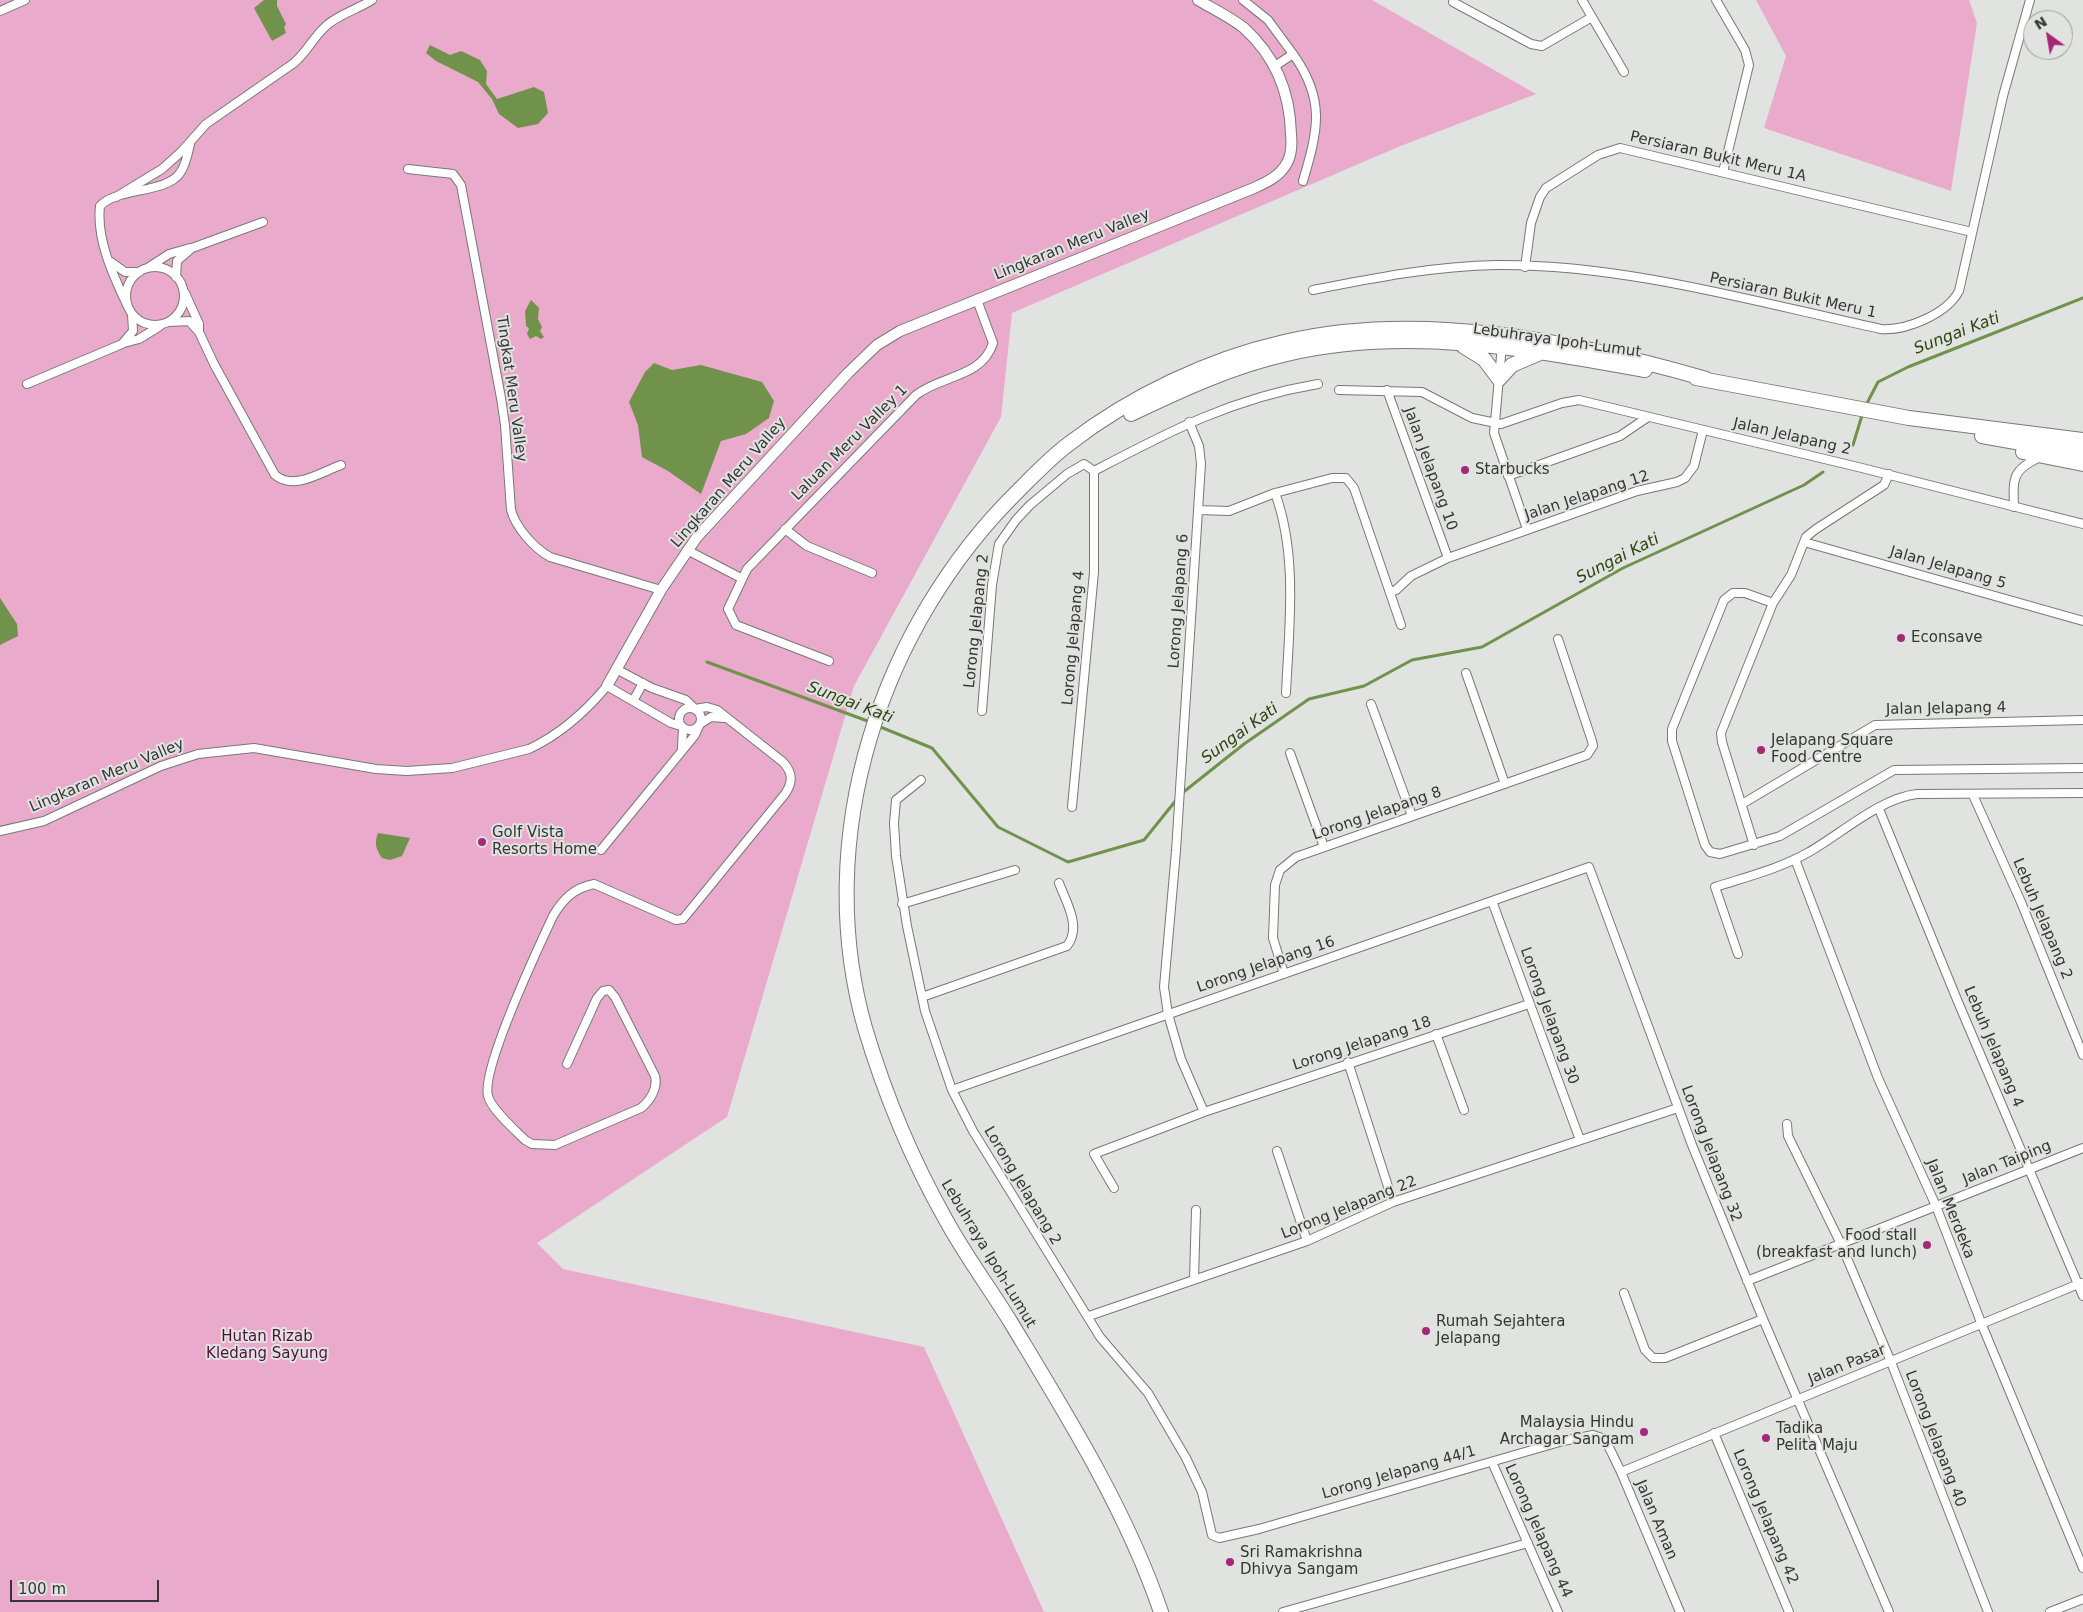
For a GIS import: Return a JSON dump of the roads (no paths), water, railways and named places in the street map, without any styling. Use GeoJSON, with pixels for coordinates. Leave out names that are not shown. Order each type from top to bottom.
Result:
{"type":"FeatureCollection","features":[{"type":"Feature","properties":{"kind":"highway","name":"Lebuhraya Ipoh-Lumut"},"geometry":{"type":"LineString","coordinates":[[1160,1612],[1152,1586],[1106,1490],[1014,1329],[948,1224],[927,1184],[900,1125],[879,1071],[856,991],[848,924],[848,860],[852,821],[866,752],[884,696],[910,635],[940,583],[982,529],[1066,446],[1091,428],[1154,391],[1212,365],[1283,342],[1367,331],[1426,330],[1502,341],[1588,348],[1706,379]]}},
{"type":"Feature","properties":{"kind":"highway","name":"Lebuhraya Ipoh-Lumut"},"geometry":{"type":"LineString","coordinates":[[1041,469],[1129,415],[1184,389],[1259,362],[1286,354],[1340,345],[1394,342],[1459,344],[1502,341],[1544,352],[1706,379],[1833,403],[1909,418],[1972,434],[2083,454]]}},
{"type":"Feature","properties":{"kind":"highway"},"geometry":{"type":"LineString","coordinates":[[1459,344],[1484,359],[1499,379],[1512,365],[1544,352]]}},
{"type":"Feature","properties":{"kind":"highway","name":"Lebuhraya Ipoh-Lumut"},"geometry":{"type":"LineString","coordinates":[[1909,418],[2083,439]]}},
{"type":"Feature","properties":{"kind":"highway"},"geometry":{"type":"LineString","coordinates":[[1972,434],[2010,449],[2083,464]]}},
{"type":"Feature","properties":{"kind":"street"},"geometry":{"type":"LineString","coordinates":[[0,12],[25,0]]}},
{"type":"Feature","properties":{"kind":"street"},"geometry":{"type":"LineString","coordinates":[[340,465],[298,481],[285,481],[275,476],[214,364],[199,332],[189,321],[149,325],[143,323],[130,310],[108,260],[100,208],[105,202],[162,169],[225,109],[294,63],[302,56],[318,33],[334,19],[372,0]]}},
{"type":"Feature","properties":{"kind":"street","name":"Lingkaran Meru Valley"},"geometry":{"type":"LineString","coordinates":[[0,831],[44,821],[161,766],[198,754],[254,748],[385,770],[423,771],[452,768],[529,749],[540,744],[573,720],[607,686],[661,590],[687,550],[773,454],[877,345],[900,331],[1254,188],[1278,175],[1291,155],[1291,130],[1285,88],[1275,66],[1244,29],[1198,0]]}},
{"type":"Feature","properties":{"kind":"street"},"geometry":{"type":"LineString","coordinates":[[1243,0],[1268,20],[1293,54],[1312,85],[1317,118],[1313,146],[1303,181]]}},
{"type":"Feature","properties":{"kind":"street"},"geometry":{"type":"LineString","coordinates":[[1582,0],[1624,72]]}},
{"type":"Feature","properties":{"kind":"street"},"geometry":{"type":"LineString","coordinates":[[1716,0],[1745,50],[1749,65],[1723,172]]}},
{"type":"Feature","properties":{"kind":"street","name":"Persiaran Bukit Meru 1"},"geometry":{"type":"LineString","coordinates":[[1313,290],[1434,270],[1498,265],[1616,272],[1891,330],[1913,324],[1945,308],[1956,298],[2003,96],[2030,0]]}},
{"type":"Feature","properties":{"kind":"street"},"geometry":{"type":"LineString","coordinates":[[1453,2],[1531,44],[1542,46],[1592,17]]}},
{"type":"Feature","properties":{"kind":"street"},"geometry":{"type":"LineString","coordinates":[[1275,66],[1293,54]]}},
{"type":"Feature","properties":{"kind":"street"},"geometry":{"type":"LineString","coordinates":[[116,197],[153,187],[177,177],[182,170],[192,139]]}},
{"type":"Feature","properties":{"kind":"street","name":"Persiaran Bukit Meru 1A"},"geometry":{"type":"LineString","coordinates":[[1526,267],[1531,223],[1540,197],[1556,180],[1598,155],[1613,149],[1626,149],[1972,232]]}},
{"type":"Feature","properties":{"kind":"street","name":"Tingkat Meru Valley"},"geometry":{"type":"LineString","coordinates":[[408,169],[453,174],[461,185],[501,398],[511,510],[515,522],[543,553],[550,557],[661,590]]}},
{"type":"Feature","properties":{"kind":"street"},"geometry":{"type":"LineString","coordinates":[[122,344],[133,331],[126,291],[133,277],[170,254],[192,248],[262,222]]}},
{"type":"Feature","properties":{"kind":"street"},"geometry":{"type":"LineString","coordinates":[[176,277],[177,261],[192,248]]}},
{"type":"Feature","properties":{"kind":"street"},"geometry":{"type":"LineString","coordinates":[[108,260],[125,272],[162,268],[176,277],[199,324],[199,332]]}},
{"type":"Feature","properties":{"kind":"street"},"geometry":{"type":"LineString","coordinates":[[27,384],[122,344],[139,339],[166,323],[180,311],[183,304],[183,289]]}},
{"type":"Feature","properties":{"kind":"street","name":"Laluan Meru Valley 1"},"geometry":{"type":"LineString","coordinates":[[829,661],[736,625],[728,610],[741,578],[750,565],[785,528],[916,395],[930,386],[972,370],[985,360],[993,343],[977,300]]}},
{"type":"Feature","properties":{"kind":"street"},"geometry":{"type":"LineString","coordinates":[[1502,341],[1494,424],[1496,442],[1527,529]]}},
{"type":"Feature","properties":{"kind":"street"},"geometry":{"type":"LineString","coordinates":[[1094,471],[1188,422],[1242,401],[1318,384]]}},
{"type":"Feature","properties":{"kind":"street"},"geometry":{"type":"LineString","coordinates":[[1338,390],[1422,392],[1472,418],[1494,424]]}},
{"type":"Feature","properties":{"kind":"street","name":"Jalan Jelapang 10"},"geometry":{"type":"LineString","coordinates":[[1387,390],[1448,558]]}},
{"type":"Feature","properties":{"kind":"street","name":"Jalan Jelapang 2"},"geometry":{"type":"LineString","coordinates":[[1494,424],[1508,423],[1570,401],[1587,402],[1889,474],[2083,524]]}},
{"type":"Feature","properties":{"kind":"street"},"geometry":{"type":"LineString","coordinates":[[1508,476],[1620,436],[1648,417]]}},
{"type":"Feature","properties":{"kind":"street","name":"Lorong Jelapang 6"},"geometry":{"type":"LineString","coordinates":[[1168,1014],[1164,988],[1198,510],[1199,446],[1188,422]]}},
{"type":"Feature","properties":{"kind":"street","name":"Jalan Jelapang 12"},"geometry":{"type":"LineString","coordinates":[[1390,592],[1396,590],[1411,576],[1448,558],[1637,491],[1667,486],[1686,478],[1694,466],[1703,430]]}},
{"type":"Feature","properties":{"kind":"street"},"geometry":{"type":"LineString","coordinates":[[2014,506],[2012,484],[2016,473],[2022,467],[2042,456]]}},
{"type":"Feature","properties":{"kind":"street","name":"Lorong Jelapang 2"},"geometry":{"type":"LineString","coordinates":[[982,711],[992,584],[999,544],[1016,520],[1067,474],[1084,464],[1094,471]]}},
{"type":"Feature","properties":{"kind":"street","name":"Lorong Jelapang 4"},"geometry":{"type":"LineString","coordinates":[[1072,807],[1094,572],[1094,471]]}},
{"type":"Feature","properties":{"kind":"street"},"geometry":{"type":"LineString","coordinates":[[1754,845],[1721,733],[1773,603],[1791,575],[1804,542],[1816,528],[1884,485],[1889,474]]}},
{"type":"Feature","properties":{"kind":"street"},"geometry":{"type":"LineString","coordinates":[[1198,510],[1229,511],[1275,493],[1332,478],[1346,478],[1354,488],[1401,625]]}},
{"type":"Feature","properties":{"kind":"street"},"geometry":{"type":"LineString","coordinates":[[1275,493],[1284,521],[1289,579],[1286,693]]}},
{"type":"Feature","properties":{"kind":"street"},"geometry":{"type":"LineString","coordinates":[[785,528],[807,546],[872,573]]}},
{"type":"Feature","properties":{"kind":"street","name":"Jalan Jelapang 5"},"geometry":{"type":"LineString","coordinates":[[1804,542],[2083,622]]}},
{"type":"Feature","properties":{"kind":"street"},"geometry":{"type":"LineString","coordinates":[[687,550],[741,578]]}},
{"type":"Feature","properties":{"kind":"street"},"geometry":{"type":"LineString","coordinates":[[1773,603],[1745,593],[1733,593],[1724,600],[1674,722],[1671,735],[1707,849],[1715,854],[1754,845],[1780,836],[1894,770],[2083,768]]}},
{"type":"Feature","properties":{"kind":"street","name":"Lorong Jelapang 8"},"geometry":{"type":"LineString","coordinates":[[1284,974],[1273,938],[1276,877],[1287,863],[1324,847],[1587,755],[1593,746],[1592,740],[1558,639]]}},
{"type":"Feature","properties":{"kind":"street"},"geometry":{"type":"LineString","coordinates":[[601,850],[682,748],[695,735],[701,715],[686,700],[643,683],[616,669]]}},
{"type":"Feature","properties":{"kind":"street"},"geometry":{"type":"LineString","coordinates":[[1466,673],[1504,784]]}},
{"type":"Feature","properties":{"kind":"street"},"geometry":{"type":"LineString","coordinates":[[633,701],[643,683]]}},
{"type":"Feature","properties":{"kind":"street"},"geometry":{"type":"LineString","coordinates":[[607,686],[682,727],[693,730],[711,717],[725,718]]}},
{"type":"Feature","properties":{"kind":"street"},"geometry":{"type":"LineString","coordinates":[[1371,704],[1412,816]]}},
{"type":"Feature","properties":{"kind":"street"},"geometry":{"type":"LineString","coordinates":[[568,1064],[597,998],[603,991],[609,990],[615,997],[655,1076],[656,1086],[646,1104],[641,1108],[550,1146],[532,1144],[525,1140],[491,1103],[487,1093],[490,1077],[512,1010],[553,916],[564,898],[590,884],[598,884],[676,920],[683,919],[789,788],[791,776],[783,762],[712,708],[702,706],[687,708],[681,712],[679,719],[682,727],[682,748]]}},
{"type":"Feature","properties":{"kind":"street","name":"Jalan Jelapang 4"},"geometry":{"type":"LineString","coordinates":[[1742,804],[1875,724],[2083,720]]}},
{"type":"Feature","properties":{"kind":"street"},"geometry":{"type":"LineString","coordinates":[[1290,753],[1324,847]]}},
{"type":"Feature","properties":{"kind":"street","name":"Lorong Jelapang 2"},"geometry":{"type":"LineString","coordinates":[[921,780],[900,795],[895,805],[896,865],[902,904],[922,997],[952,1090],[973,1131],[1089,1316],[1100,1337],[1148,1393],[1186,1458],[1202,1492],[1212,1535],[1219,1538],[1259,1529]]}},
{"type":"Feature","properties":{"kind":"street"},"geometry":{"type":"LineString","coordinates":[[1738,954],[1715,887],[1780,867],[1904,796],[2083,793]]}},
{"type":"Feature","properties":{"kind":"street","name":"Lebuh Jelapang 2"},"geometry":{"type":"LineString","coordinates":[[1973,795],[2021,902],[2083,1055]]}},
{"type":"Feature","properties":{"kind":"street","name":"Lebuh Jelapang 4"},"geometry":{"type":"LineString","coordinates":[[1879,809],[1958,1002],[2081,1283],[2083,1296]]}},
{"type":"Feature","properties":{"kind":"street","name":"Jalan Merdeka"},"geometry":{"type":"LineString","coordinates":[[1795,858],[1878,1078],[1936,1206],[1982,1325],[2083,1568]]}},
{"type":"Feature","properties":{"kind":"street","name":"Lorong Jelapang 16"},"geometry":{"type":"LineString","coordinates":[[952,1090],[1589,867]]}},
{"type":"Feature","properties":{"kind":"street","name":"Lorong Jelapang 32"},"geometry":{"type":"LineString","coordinates":[[1589,867],[1678,1108],[1747,1281],[1889,1612]]}},
{"type":"Feature","properties":{"kind":"street"},"geometry":{"type":"LineString","coordinates":[[902,904],[1015,870]]}},
{"type":"Feature","properties":{"kind":"street"},"geometry":{"type":"LineString","coordinates":[[922,997],[1067,946],[1073,938],[1074,924],[1059,883]]}},
{"type":"Feature","properties":{"kind":"street","name":"Lorong Jelapang 30"},"geometry":{"type":"LineString","coordinates":[[1492,901],[1580,1140]]}},
{"type":"Feature","properties":{"kind":"street","name":"Lorong Jelapang 18"},"geometry":{"type":"LineString","coordinates":[[1114,1188],[1094,1154],[1204,1112],[1348,1062],[1529,1004]]}},
{"type":"Feature","properties":{"kind":"street"},"geometry":{"type":"LineString","coordinates":[[1168,1014],[1181,1059],[1204,1112]]}},
{"type":"Feature","properties":{"kind":"street"},"geometry":{"type":"LineString","coordinates":[[1436,1034],[1464,1110]]}},
{"type":"Feature","properties":{"kind":"street"},"geometry":{"type":"LineString","coordinates":[[1348,1062],[1393,1202]]}},
{"type":"Feature","properties":{"kind":"street","name":"Lorong Jelapang 22"},"geometry":{"type":"LineString","coordinates":[[1089,1316],[1306,1241],[1393,1202],[1678,1108]]}},
{"type":"Feature","properties":{"kind":"street","name":"Lorong Jelapang 40"},"geometry":{"type":"LineString","coordinates":[[1787,1124],[1788,1136],[1842,1244],[1891,1362],[1988,1612]]}},
{"type":"Feature","properties":{"kind":"street","name":"Jalan Taiping"},"geometry":{"type":"LineString","coordinates":[[1747,1281],[2083,1148]]}},
{"type":"Feature","properties":{"kind":"street"},"geometry":{"type":"LineString","coordinates":[[1277,1151],[1306,1241]]}},
{"type":"Feature","properties":{"kind":"street"},"geometry":{"type":"LineString","coordinates":[[1194,1280],[1196,1210]]}},
{"type":"Feature","properties":{"kind":"street","name":"Jalan Pasar"},"geometry":{"type":"LineString","coordinates":[[1621,1472],[2081,1283]]}},
{"type":"Feature","properties":{"kind":"street"},"geometry":{"type":"LineString","coordinates":[[1624,1293],[1645,1350],[1653,1358],[1665,1358],[1763,1319]]}},
{"type":"Feature","properties":{"kind":"street","name":"Lorong Jelapang 42"},"geometry":{"type":"LineString","coordinates":[[1714,1434],[1789,1612]]}},
{"type":"Feature","properties":{"kind":"street","name":"Lorong Jelapang 44/1"},"geometry":{"type":"LineString","coordinates":[[1259,1529],[1593,1435],[1605,1439]]}},
{"type":"Feature","properties":{"kind":"street","name":"Jalan Aman"},"geometry":{"type":"LineString","coordinates":[[1605,1439],[1621,1472],[1680,1612]]}},
{"type":"Feature","properties":{"kind":"street","name":"Lorong Jelapang 44"},"geometry":{"type":"LineString","coordinates":[[1492,1462],[1558,1612]]}},
{"type":"Feature","properties":{"kind":"street"},"geometry":{"type":"LineString","coordinates":[[1282,1612],[1528,1543]]}},
{"type":"Feature","properties":{"kind":"street"},"geometry":{"type":"LineString","coordinates":[[2050,1612],[2083,1599]]}},
{"type":"Feature","properties":{"kind":"waterway","name":"Sungai Kati"},"geometry":{"type":"LineString","coordinates":[[1865,407],[1878,382],[1908,367],[2083,298]]}},
{"type":"Feature","properties":{"kind":"waterway","name":"Sungai Kati"},"geometry":{"type":"LineString","coordinates":[[1853,445],[1863,412]]}},
{"type":"Feature","properties":{"kind":"waterway","name":"Sungai Kati"},"geometry":{"type":"LineString","coordinates":[[1181,794],[1244,744],[1309,699],[1364,686],[1412,660],[1482,647],[1623,568],[1804,485],[1823,472]]}},
{"type":"Feature","properties":{"kind":"waterway","name":"Sungai Kati"},"geometry":{"type":"LineString","coordinates":[[707,662],[873,723]]}},
{"type":"Feature","properties":{"kind":"waterway","name":"Sungai Kati"},"geometry":{"type":"LineString","coordinates":[[878,726],[932,748],[998,827],[1068,862],[1144,840],[1177,799]]}},
{"type":"Feature","properties":{"kind":"place","name":"Starbucks"},"geometry":{"type":"Point","coordinates":[1465,470]}},
{"type":"Feature","properties":{"kind":"place","name":"Econsave"},"geometry":{"type":"Point","coordinates":[1901,638]}},
{"type":"Feature","properties":{"kind":"place","name":"Jelapang Square Food Centre"},"geometry":{"type":"Point","coordinates":[1761,750]}},
{"type":"Feature","properties":{"kind":"place","name":"Golf Vista Resorts Home"},"geometry":{"type":"Point","coordinates":[482,842]}},
{"type":"Feature","properties":{"kind":"place","name":"Food stall (breakfast and lunch)"},"geometry":{"type":"Point","coordinates":[1927,1245]}},
{"type":"Feature","properties":{"kind":"place","name":"Rumah Sejahtera Jelapang"},"geometry":{"type":"Point","coordinates":[1426,1331]}},
{"type":"Feature","properties":{"kind":"place","name":"Malaysia Hindu Archagar Sangam"},"geometry":{"type":"Point","coordinates":[1644,1432]}},
{"type":"Feature","properties":{"kind":"place","name":"Tadika Pelita Maju"},"geometry":{"type":"Point","coordinates":[1766,1438]}},
{"type":"Feature","properties":{"kind":"place","name":"Sri Ramakrishna Dhivya Sangam"},"geometry":{"type":"Point","coordinates":[1230,1562]}},
{"type":"Feature","properties":{"kind":"park label","name":"Hutan Rizab Kledang Sayung"},"geometry":{"type":"Point","coordinates":[267,1346]}}]}
